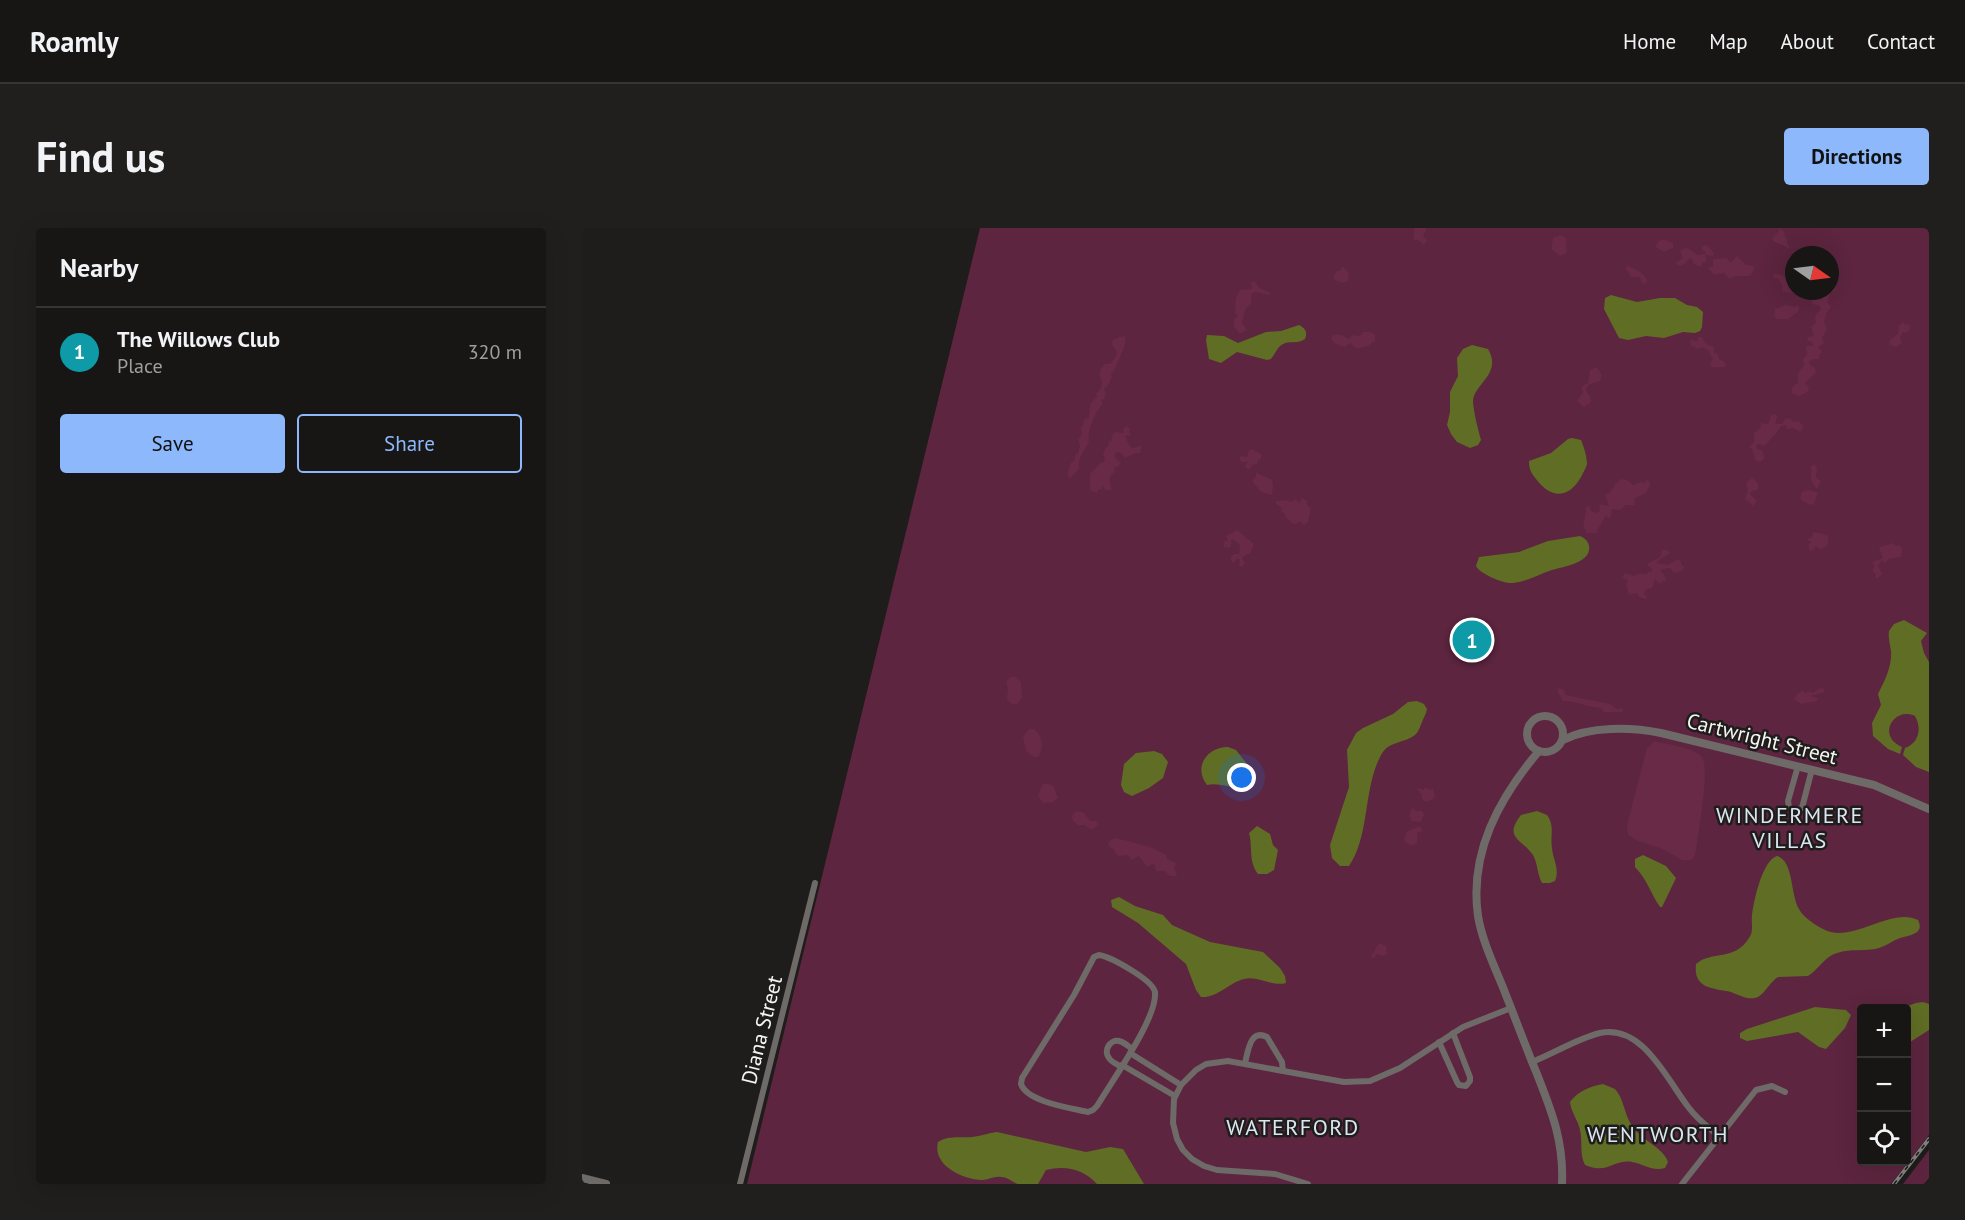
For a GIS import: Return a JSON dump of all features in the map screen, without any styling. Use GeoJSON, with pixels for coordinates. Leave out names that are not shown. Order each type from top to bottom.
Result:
{"type":"FeatureCollection","features":[{"type":"Feature","properties":{"kind":"street"},"geometry":{"type":"LineString","coordinates":[[1552,716],[1563,728],[1563,740],[1554,750],[1539,751],[1530,744],[1527,729],[1537,717],[1552,716]]}},
{"type":"Feature","properties":{"kind":"street","name":"Cartwright Street"},"geometry":{"type":"LineString","coordinates":[[1563,728],[1581,732],[1650,731],[1874,785],[1929,809]]}},
{"type":"Feature","properties":{"kind":"street","name":"Cartwright Street"},"geometry":{"type":"LineString","coordinates":[[1563,740],[1581,732]]}},
{"type":"Feature","properties":{"kind":"street"},"geometry":{"type":"LineString","coordinates":[[1522,772],[1530,744]]}},
{"type":"Feature","properties":{"kind":"street"},"geometry":{"type":"LineString","coordinates":[[1539,751],[1522,772],[1493,820],[1485,839],[1477,876],[1478,918],[1483,938],[1559,1133],[1563,1168],[1562,1184]]}},
{"type":"Feature","properties":{"kind":"street"},"geometry":{"type":"LineString","coordinates":[[1797,766],[1788,801],[1789,807],[1794,810],[1800,810],[1804,804],[1812,770]]}},
{"type":"Feature","properties":{"kind":"street","name":"Diana Street"},"geometry":{"type":"LineString","coordinates":[[740,1184],[815,883]]}},
{"type":"Feature","properties":{"kind":"street"},"geometry":{"type":"LineString","coordinates":[[1100,955],[1126,967],[1155,990],[1147,1024],[1122,1066],[1096,1106],[1088,1112],[1046,1102],[1025,1092],[1021,1084],[1022,1078],[1074,995],[1094,957],[1100,955]]}},
{"type":"Feature","properties":{"kind":"street"},"geometry":{"type":"LineString","coordinates":[[1308,1184],[1275,1174],[1216,1170],[1198,1163],[1183,1150],[1177,1139],[1173,1123],[1175,1096],[1181,1085],[1196,1070],[1206,1064],[1228,1061],[1344,1082],[1370,1081],[1400,1068],[1463,1027],[1511,1008]]}},
{"type":"Feature","properties":{"kind":"street"},"geometry":{"type":"LineString","coordinates":[[1532,1062],[1593,1035],[1609,1032],[1625,1035],[1645,1047],[1693,1113],[1719,1136]]}},
{"type":"Feature","properties":{"kind":"street"},"geometry":{"type":"LineString","coordinates":[[1439,1042],[1456,1082],[1466,1086],[1470,1077],[1453,1033]]}},
{"type":"Feature","properties":{"kind":"street"},"geometry":{"type":"LineString","coordinates":[[1245,1063],[1252,1039],[1259,1034],[1267,1037],[1282,1062],[1283,1071]]}},
{"type":"Feature","properties":{"kind":"street"},"geometry":{"type":"LineString","coordinates":[[1175,1096],[1108,1057],[1109,1044],[1119,1041],[1181,1085]]}},
{"type":"Feature","properties":{"kind":"street"},"geometry":{"type":"LineString","coordinates":[[1682,1184],[1756,1090],[1772,1086],[1785,1092]]}},
{"type":"Feature","properties":{"kind":"street"},"geometry":{"type":"LineString","coordinates":[[582,1178],[606,1184]]}},
{"type":"Feature","properties":{"kind":"shaded area"},"geometry":{"type":"Polygon","coordinates":[[[980,228],[1929,228],[1929,1135],[1911,1158],[1911,1004],[1857,1004],[1857,1166],[1905,1166],[1891,1184],[747,1184],[980,228]]]}},
{"type":"Feature","properties":{"kind":"shaded area"},"geometry":{"type":"Polygon","coordinates":[[[1414,228],[1427,228],[1423,236],[1427,240],[1424,245],[1414,240],[1414,228]]]}},
{"type":"Feature","properties":{"kind":"shaded area"},"geometry":{"type":"Polygon","coordinates":[[[1778,228],[1784,231],[1789,246],[1785,247],[1773,241],[1772,238],[1779,231],[1778,228]]]}},
{"type":"Feature","properties":{"kind":"shaded area"},"geometry":{"type":"Polygon","coordinates":[[[1560,235],[1566,238],[1567,253],[1560,256],[1551,249],[1553,238],[1560,235]]]}},
{"type":"Feature","properties":{"kind":"shaded area"},"geometry":{"type":"Polygon","coordinates":[[[1663,239],[1673,243],[1673,248],[1664,252],[1655,247],[1663,239]]]}},
{"type":"Feature","properties":{"kind":"shaded area"},"geometry":{"type":"Polygon","coordinates":[[[1707,245],[1714,253],[1713,256],[1706,255],[1706,262],[1703,262],[1700,267],[1693,263],[1692,258],[1679,266],[1675,263],[1683,258],[1680,251],[1685,248],[1697,255],[1705,254],[1702,246],[1707,245]]]}},
{"type":"Feature","properties":{"kind":"shaded area"},"geometry":{"type":"Polygon","coordinates":[[[1737,256],[1746,265],[1754,266],[1750,276],[1735,276],[1730,279],[1724,273],[1714,275],[1708,268],[1713,266],[1713,259],[1726,258],[1731,263],[1737,256]]]}},
{"type":"Feature","properties":{"kind":"shaded area"},"geometry":{"type":"Polygon","coordinates":[[[1342,266],[1349,273],[1348,281],[1343,283],[1335,280],[1333,276],[1341,270],[1342,266]]]}},
{"type":"Feature","properties":{"kind":"shaded area"},"geometry":{"type":"Polygon","coordinates":[[[1627,266],[1642,273],[1647,281],[1645,284],[1642,283],[1640,277],[1631,277],[1626,269],[1627,266]]]}},
{"type":"Feature","properties":{"kind":"shaded area"},"geometry":{"type":"Polygon","coordinates":[[[1774,273],[1785,276],[1785,292],[1782,291],[1783,288],[1778,278],[1773,278],[1774,273]]]}},
{"type":"Feature","properties":{"kind":"shaded area"},"geometry":{"type":"Polygon","coordinates":[[[1251,282],[1255,282],[1259,288],[1271,293],[1269,295],[1255,292],[1251,294],[1251,303],[1245,310],[1242,323],[1247,330],[1239,333],[1234,326],[1234,319],[1238,316],[1235,313],[1236,298],[1240,290],[1252,289],[1251,282]]]}},
{"type":"Feature","properties":{"kind":"shaded area"},"geometry":{"type":"Polygon","coordinates":[[[1611,295],[1637,302],[1675,298],[1703,312],[1702,327],[1695,333],[1683,332],[1664,338],[1646,336],[1628,340],[1619,338],[1604,309],[1605,298],[1611,295]]]}},
{"type":"Feature","properties":{"kind":"shaded area"},"geometry":{"type":"Polygon","coordinates":[[[1812,300],[1828,300],[1831,307],[1824,321],[1827,329],[1822,338],[1824,343],[1818,347],[1822,352],[1819,359],[1812,359],[1809,362],[1816,372],[1805,383],[1809,387],[1808,392],[1799,396],[1792,393],[1792,388],[1798,384],[1798,373],[1807,355],[1806,346],[1814,346],[1807,339],[1814,336],[1811,327],[1816,323],[1815,316],[1821,309],[1820,306],[1813,304],[1812,300]]]}},
{"type":"Feature","properties":{"kind":"shaded area"},"geometry":{"type":"Polygon","coordinates":[[[1786,305],[1795,307],[1797,305],[1798,312],[1788,319],[1777,319],[1774,316],[1775,309],[1786,305]]]}},
{"type":"Feature","properties":{"kind":"shaded area"},"geometry":{"type":"Polygon","coordinates":[[[1904,322],[1905,325],[1909,324],[1910,330],[1903,332],[1900,337],[1902,344],[1897,347],[1889,345],[1890,340],[1898,334],[1899,325],[1904,322]]]}},
{"type":"Feature","properties":{"kind":"shaded area"},"geometry":{"type":"Polygon","coordinates":[[[1299,325],[1305,331],[1305,339],[1283,344],[1271,359],[1237,352],[1221,363],[1209,359],[1207,335],[1224,336],[1238,343],[1266,332],[1281,331],[1299,325]]]}},
{"type":"Feature","properties":{"kind":"shaded area"},"geometry":{"type":"Polygon","coordinates":[[[1363,332],[1375,335],[1375,341],[1357,349],[1351,343],[1344,347],[1331,339],[1333,335],[1338,335],[1349,339],[1352,335],[1360,336],[1363,332]]]}},
{"type":"Feature","properties":{"kind":"shaded area"},"geometry":{"type":"Polygon","coordinates":[[[1125,336],[1123,349],[1114,372],[1111,372],[1112,377],[1107,387],[1104,388],[1106,394],[1101,400],[1103,404],[1098,409],[1092,423],[1089,443],[1080,459],[1079,469],[1070,479],[1067,475],[1076,453],[1078,454],[1080,446],[1078,439],[1082,435],[1081,428],[1084,419],[1089,418],[1090,405],[1097,396],[1096,393],[1100,390],[1102,383],[1100,371],[1104,364],[1110,364],[1116,357],[1117,352],[1111,343],[1114,339],[1125,336]]]}},
{"type":"Feature","properties":{"kind":"shaded area"},"geometry":{"type":"Polygon","coordinates":[[[1698,337],[1702,337],[1706,344],[1714,347],[1714,353],[1726,363],[1725,367],[1711,367],[1713,359],[1708,350],[1691,346],[1690,339],[1697,342],[1698,337]]]}},
{"type":"Feature","properties":{"kind":"shaded area"},"geometry":{"type":"Polygon","coordinates":[[[1472,345],[1488,349],[1492,365],[1474,396],[1476,421],[1481,440],[1478,445],[1470,448],[1457,442],[1447,425],[1450,412],[1450,392],[1458,376],[1457,358],[1463,349],[1472,345]]]}},
{"type":"Feature","properties":{"kind":"shaded area"},"geometry":{"type":"Polygon","coordinates":[[[1597,367],[1602,375],[1600,381],[1588,385],[1586,389],[1591,402],[1584,407],[1577,401],[1583,392],[1581,387],[1588,383],[1590,370],[1597,367]]]}},
{"type":"Feature","properties":{"kind":"shaded area"},"geometry":{"type":"Polygon","coordinates":[[[1775,414],[1777,417],[1775,424],[1782,424],[1785,419],[1790,418],[1793,422],[1799,421],[1804,427],[1800,432],[1793,428],[1787,429],[1786,425],[1781,426],[1764,446],[1759,444],[1756,446],[1757,449],[1763,451],[1764,459],[1760,462],[1755,460],[1752,449],[1749,447],[1754,442],[1754,433],[1761,427],[1760,423],[1768,424],[1771,415],[1775,414]]]}},
{"type":"Feature","properties":{"kind":"shaded area"},"geometry":{"type":"Polygon","coordinates":[[[1127,426],[1131,435],[1125,436],[1130,447],[1142,445],[1140,453],[1125,458],[1120,452],[1115,453],[1115,458],[1121,463],[1114,467],[1115,472],[1110,477],[1112,490],[1105,490],[1103,486],[1101,490],[1098,489],[1097,493],[1090,490],[1090,474],[1100,463],[1104,462],[1103,455],[1109,445],[1108,442],[1112,440],[1111,437],[1115,432],[1124,433],[1123,429],[1127,426]]]}},
{"type":"Feature","properties":{"kind":"shaded area"},"geometry":{"type":"Polygon","coordinates":[[[1572,438],[1581,440],[1587,466],[1570,490],[1565,493],[1553,493],[1534,477],[1529,461],[1551,453],[1572,438]]]}},
{"type":"Feature","properties":{"kind":"shaded area"},"geometry":{"type":"Polygon","coordinates":[[[1252,449],[1261,454],[1261,459],[1247,469],[1245,466],[1248,461],[1242,463],[1239,459],[1241,456],[1247,457],[1249,450],[1252,449]]]}},
{"type":"Feature","properties":{"kind":"shaded area"},"geometry":{"type":"Polygon","coordinates":[[[1814,464],[1817,468],[1816,477],[1821,481],[1817,489],[1811,478],[1810,468],[1814,464]]]}},
{"type":"Feature","properties":{"kind":"shaded area"},"geometry":{"type":"Polygon","coordinates":[[[1256,472],[1271,479],[1272,495],[1261,492],[1252,481],[1256,472]]]}},
{"type":"Feature","properties":{"kind":"shaded area"},"geometry":{"type":"Polygon","coordinates":[[[1752,478],[1758,485],[1758,490],[1750,494],[1757,501],[1753,506],[1745,500],[1748,490],[1746,483],[1752,478]]]}},
{"type":"Feature","properties":{"kind":"shaded area"},"geometry":{"type":"Polygon","coordinates":[[[1621,479],[1633,485],[1640,482],[1645,483],[1647,479],[1651,484],[1646,493],[1635,498],[1634,505],[1626,505],[1620,510],[1612,509],[1611,517],[1608,518],[1606,515],[1596,533],[1586,533],[1583,529],[1585,509],[1589,505],[1591,511],[1595,513],[1600,511],[1599,504],[1609,506],[1605,494],[1610,493],[1621,479]]]}},
{"type":"Feature","properties":{"kind":"shaded area"},"geometry":{"type":"Polygon","coordinates":[[[1809,490],[1818,493],[1814,504],[1810,505],[1800,499],[1802,492],[1809,490]]]}},
{"type":"Feature","properties":{"kind":"shaded area"},"geometry":{"type":"Polygon","coordinates":[[[1302,498],[1311,508],[1308,522],[1304,525],[1299,521],[1297,524],[1291,523],[1276,501],[1291,502],[1296,499],[1299,503],[1302,498]]]}},
{"type":"Feature","properties":{"kind":"shaded area"},"geometry":{"type":"Polygon","coordinates":[[[1237,530],[1254,544],[1250,554],[1242,558],[1245,563],[1242,567],[1239,566],[1240,559],[1233,563],[1230,558],[1234,554],[1239,554],[1240,545],[1232,539],[1230,548],[1224,547],[1223,544],[1228,541],[1226,536],[1237,530]]]}},
{"type":"Feature","properties":{"kind":"shaded area"},"geometry":{"type":"Polygon","coordinates":[[[1813,532],[1828,535],[1828,545],[1821,550],[1816,546],[1813,551],[1809,550],[1809,544],[1812,542],[1806,540],[1812,537],[1813,532]]]}},
{"type":"Feature","properties":{"kind":"shaded area"},"geometry":{"type":"Polygon","coordinates":[[[1580,536],[1589,546],[1589,552],[1581,561],[1522,581],[1509,583],[1498,580],[1482,572],[1476,566],[1479,557],[1519,552],[1548,541],[1580,536]]]}},
{"type":"Feature","properties":{"kind":"shaded area"},"geometry":{"type":"Polygon","coordinates":[[[1893,543],[1896,546],[1900,545],[1901,557],[1889,559],[1885,563],[1882,560],[1878,566],[1882,574],[1875,578],[1876,575],[1872,570],[1875,566],[1872,562],[1883,558],[1879,549],[1881,547],[1893,543]]]}},
{"type":"Feature","properties":{"kind":"shaded area"},"geometry":{"type":"Polygon","coordinates":[[[1662,550],[1670,553],[1657,563],[1668,565],[1678,559],[1684,566],[1683,570],[1675,573],[1669,568],[1660,570],[1666,578],[1665,582],[1662,581],[1660,584],[1655,579],[1652,588],[1645,590],[1646,599],[1639,597],[1637,593],[1629,595],[1626,585],[1628,580],[1622,578],[1625,573],[1634,576],[1651,572],[1653,570],[1647,564],[1660,557],[1662,550]]]}},
{"type":"Feature","properties":{"kind":"shaded area"},"geometry":{"type":"Polygon","coordinates":[[[1904,620],[1927,633],[1921,641],[1929,662],[1929,772],[1916,767],[1903,755],[1905,748],[1913,743],[1918,735],[1915,716],[1900,715],[1891,724],[1890,736],[1902,747],[1900,754],[1888,749],[1873,736],[1872,723],[1881,705],[1878,694],[1890,662],[1889,631],[1894,624],[1904,620]]]}},
{"type":"Feature","properties":{"kind":"shaded area"},"geometry":{"type":"Polygon","coordinates":[[[1010,677],[1016,677],[1021,682],[1022,698],[1016,705],[1007,699],[1006,682],[1010,677]]]}},
{"type":"Feature","properties":{"kind":"shaded area"},"geometry":{"type":"Polygon","coordinates":[[[1559,688],[1564,690],[1566,695],[1610,704],[1617,709],[1622,708],[1623,712],[1604,712],[1601,708],[1563,701],[1557,691],[1559,688]]]}},
{"type":"Feature","properties":{"kind":"shaded area"},"geometry":{"type":"Polygon","coordinates":[[[1820,688],[1825,692],[1810,696],[1818,698],[1817,701],[1801,704],[1794,699],[1798,692],[1803,690],[1805,693],[1810,691],[1813,693],[1820,688]]]}},
{"type":"Feature","properties":{"kind":"shaded area"},"geometry":{"type":"Polygon","coordinates":[[[1417,701],[1424,704],[1427,709],[1419,730],[1412,737],[1388,747],[1381,755],[1371,782],[1364,826],[1356,854],[1349,866],[1340,866],[1332,858],[1330,845],[1349,787],[1347,750],[1356,733],[1363,728],[1393,714],[1408,702],[1417,701]]]}},
{"type":"Feature","properties":{"kind":"shaded area"},"geometry":{"type":"Polygon","coordinates":[[[1029,729],[1034,729],[1041,738],[1042,746],[1038,757],[1026,751],[1023,737],[1029,729]]]}},
{"type":"Feature","properties":{"kind":"shaded area"},"geometry":{"type":"Polygon","coordinates":[[[1654,742],[1694,751],[1702,757],[1704,763],[1702,812],[1695,855],[1691,860],[1682,860],[1663,849],[1638,841],[1628,835],[1627,825],[1647,748],[1654,742]]]}},
{"type":"Feature","properties":{"kind":"shaded area"},"geometry":{"type":"Polygon","coordinates":[[[1228,747],[1236,750],[1254,773],[1254,781],[1244,787],[1207,785],[1201,771],[1204,759],[1214,750],[1228,747]]]}},
{"type":"Feature","properties":{"kind":"shaded area"},"geometry":{"type":"Polygon","coordinates":[[[1154,751],[1162,754],[1168,762],[1163,778],[1132,796],[1124,792],[1121,785],[1124,764],[1136,753],[1154,751]]]}},
{"type":"Feature","properties":{"kind":"shaded area"},"geometry":{"type":"Polygon","coordinates":[[[1046,783],[1053,786],[1058,798],[1053,802],[1043,803],[1038,796],[1042,785],[1046,783]]]}},
{"type":"Feature","properties":{"kind":"shaded area"},"geometry":{"type":"Polygon","coordinates":[[[1425,787],[1430,790],[1433,788],[1435,795],[1433,799],[1426,802],[1417,789],[1423,790],[1425,787]]]}},
{"type":"Feature","properties":{"kind":"shaded area"},"geometry":{"type":"Polygon","coordinates":[[[1412,807],[1416,811],[1422,811],[1424,815],[1421,822],[1412,821],[1409,816],[1412,807]]]}},
{"type":"Feature","properties":{"kind":"shaded area"},"geometry":{"type":"Polygon","coordinates":[[[1076,811],[1083,812],[1090,821],[1096,821],[1098,825],[1092,830],[1084,825],[1078,825],[1073,821],[1072,816],[1076,811]]]}},
{"type":"Feature","properties":{"kind":"shaded area"},"geometry":{"type":"Polygon","coordinates":[[[1537,811],[1547,815],[1551,823],[1552,848],[1557,872],[1555,881],[1550,883],[1542,883],[1533,855],[1514,834],[1516,823],[1521,815],[1537,811]]]}},
{"type":"Feature","properties":{"kind":"shaded area"},"geometry":{"type":"Polygon","coordinates":[[[1257,826],[1270,834],[1273,845],[1278,850],[1274,870],[1267,874],[1258,874],[1252,859],[1249,833],[1257,826]]]}},
{"type":"Feature","properties":{"kind":"shaded area"},"geometry":{"type":"Polygon","coordinates":[[[1421,827],[1422,831],[1417,833],[1417,843],[1411,846],[1404,841],[1406,832],[1421,827]]]}},
{"type":"Feature","properties":{"kind":"shaded area"},"geometry":{"type":"Polygon","coordinates":[[[1116,838],[1150,847],[1166,855],[1167,859],[1176,863],[1174,868],[1176,876],[1170,876],[1165,871],[1156,871],[1154,864],[1147,867],[1139,856],[1131,860],[1128,855],[1119,856],[1108,846],[1109,841],[1116,838]]]}},
{"type":"Feature","properties":{"kind":"shaded area"},"geometry":{"type":"Polygon","coordinates":[[[1643,855],[1666,866],[1676,878],[1662,907],[1635,867],[1635,859],[1643,855]]]}},
{"type":"Feature","properties":{"kind":"shaded area"},"geometry":{"type":"Polygon","coordinates":[[[1777,856],[1786,864],[1789,871],[1796,903],[1801,912],[1823,929],[1834,933],[1846,932],[1883,921],[1907,917],[1918,920],[1920,925],[1918,931],[1879,948],[1832,955],[1808,976],[1778,977],[1761,995],[1755,998],[1706,986],[1698,978],[1696,964],[1709,957],[1737,950],[1749,938],[1752,930],[1753,908],[1763,873],[1767,865],[1777,856]]]}},
{"type":"Feature","properties":{"kind":"shaded area"},"geometry":{"type":"Polygon","coordinates":[[[1119,897],[1135,906],[1163,915],[1172,925],[1210,942],[1263,952],[1280,968],[1286,983],[1275,984],[1249,978],[1213,995],[1201,997],[1186,964],[1138,923],[1112,907],[1111,900],[1119,897]]]}},
{"type":"Feature","properties":{"kind":"shaded area"},"geometry":{"type":"Polygon","coordinates":[[[1379,943],[1386,946],[1387,954],[1383,956],[1377,954],[1373,959],[1371,956],[1379,943]]]}},
{"type":"Feature","properties":{"kind":"shaded area"},"geometry":{"type":"Polygon","coordinates":[[[1929,1004],[1929,1030],[1911,1041],[1911,1005],[1929,1004]]]}},
{"type":"Feature","properties":{"kind":"shaded area"},"geometry":{"type":"Polygon","coordinates":[[[1815,1007],[1846,1010],[1851,1015],[1845,1028],[1826,1049],[1819,1047],[1798,1032],[1747,1041],[1740,1038],[1740,1033],[1747,1029],[1815,1007]]]}},
{"type":"Feature","properties":{"kind":"shaded area"},"geometry":{"type":"Polygon","coordinates":[[[1603,1084],[1615,1089],[1635,1130],[1665,1157],[1668,1162],[1665,1168],[1652,1168],[1626,1162],[1605,1168],[1585,1165],[1580,1130],[1570,1102],[1584,1090],[1603,1084]]]}},
{"type":"Feature","properties":{"kind":"shaded area"},"geometry":{"type":"Polygon","coordinates":[[[997,1132],[1086,1152],[1110,1147],[1123,1149],[1144,1184],[1097,1184],[1086,1175],[1067,1168],[1046,1170],[1038,1184],[1018,1184],[1001,1177],[974,1179],[958,1174],[944,1164],[940,1158],[937,1150],[938,1142],[942,1140],[997,1132]]]}},
{"type":"Feature","properties":{"kind":"shaded area"},"geometry":{"type":"Polygon","coordinates":[[[1929,1150],[1929,1178],[1924,1184],[1903,1184],[1929,1150]]]}},
{"type":"Feature","properties":{"kind":"railway"},"geometry":{"type":"LineString","coordinates":[[1894,1184],[1929,1139]]}},
{"type":"Feature","properties":{"kind":"place","name":"The Willows Club"},"geometry":{"type":"Point","coordinates":[1472,640]}},
{"type":"Feature","properties":{"kind":"district","name":"WINDERMERE VILLAS"},"geometry":{"type":"Point","coordinates":[1790,828]}},
{"type":"Feature","properties":{"kind":"district","name":"WATERFORD"},"geometry":{"type":"Point","coordinates":[1293,1127]}},
{"type":"Feature","properties":{"kind":"district","name":"WENTWORTH"},"geometry":{"type":"Point","coordinates":[1658,1134]}}]}
